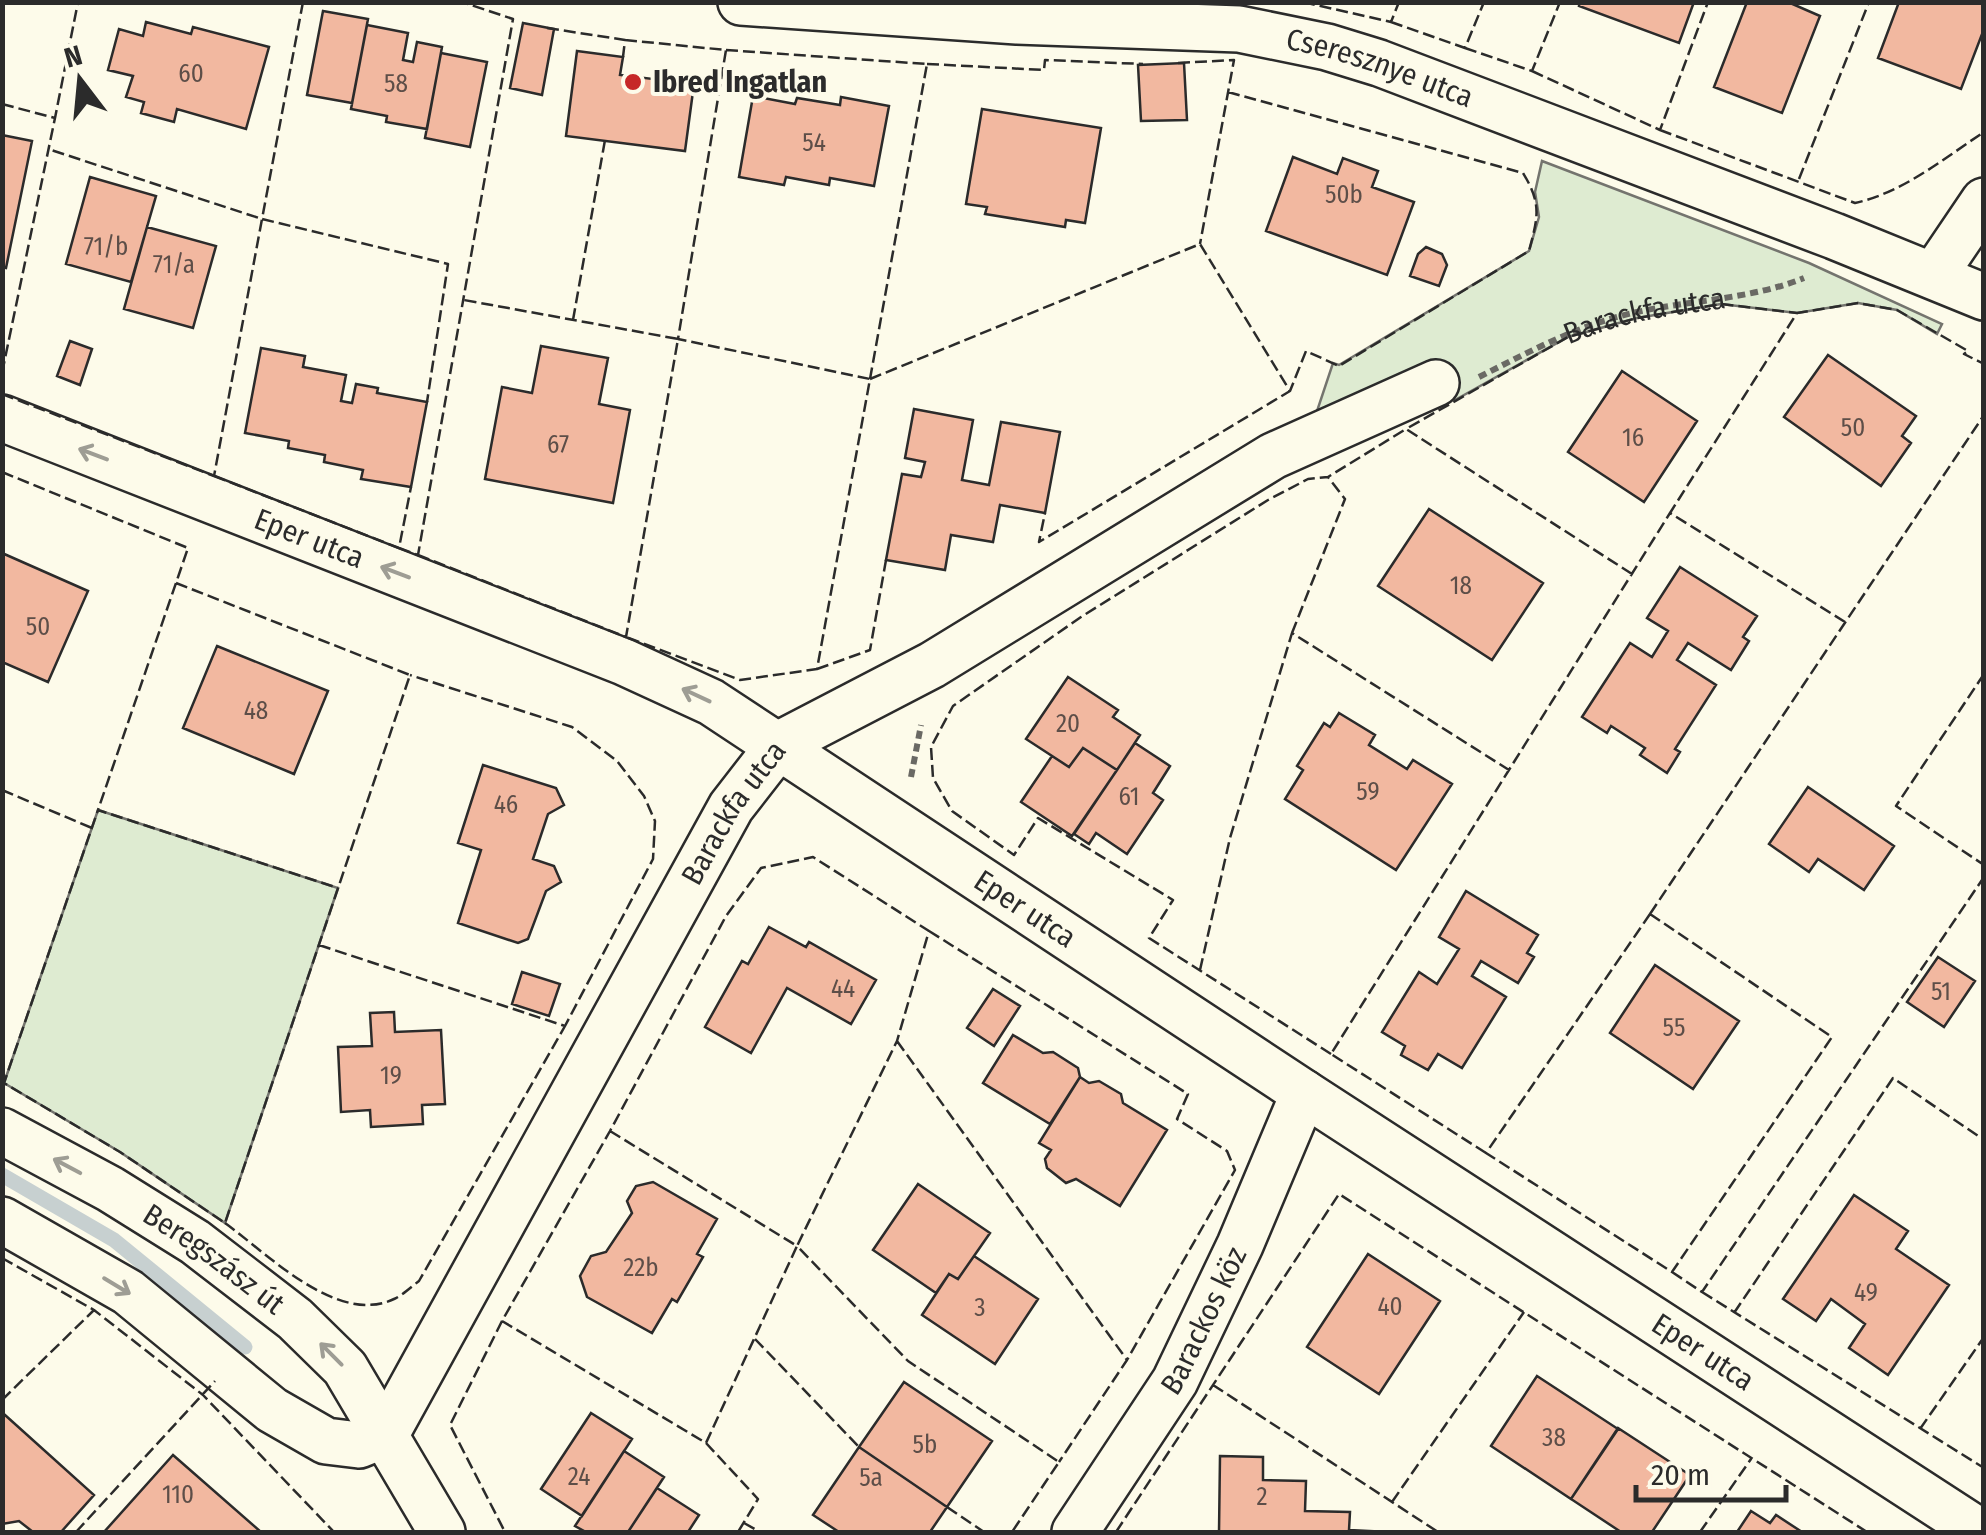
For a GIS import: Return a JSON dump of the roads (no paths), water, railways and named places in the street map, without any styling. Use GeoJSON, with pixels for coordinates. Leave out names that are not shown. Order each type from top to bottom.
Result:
{"type":"FeatureCollection","features":[{"type":"Feature","properties":{"kind":"street","name":"Cseresznye utca"},"geometry":{"type":"LineString","coordinates":[[740,2],[1017,21],[1239,28],[1327,47],[1380,63],[1834,236],[1984,298]]}},
{"type":"Feature","properties":{"kind":"street"},"geometry":{"type":"LineString","coordinates":[[1934,276],[1984,201]]}},
{"type":"Feature","properties":{"kind":"street","name":"Barackfa utca"},"geometry":{"type":"LineString","coordinates":[[386,1434],[732,807],[780,744],[932,665],[1274,456],[1450,384]]}},
{"type":"Feature","properties":{"kind":"street","name":"Eper utca"},"geometry":{"type":"LineString","coordinates":[[2,418],[624,662],[711,702],[780,744],[1304,1094],[1980,1532]]}},
{"type":"Feature","properties":{"kind":"street","name":"Barackos köz"},"geometry":{"type":"LineString","coordinates":[[1075,1532],[1175,1382],[1240,1245],[1304,1094]]}},
{"type":"Feature","properties":{"kind":"street","name":"Beregszász út"},"geometry":{"type":"LineString","coordinates":[[2,1131],[110,1189],[195,1242],[295,1319],[345,1368],[442,1532]]}},
{"type":"Feature","properties":{"kind":"street"},"geometry":{"type":"LineString","coordinates":[[2,1220],[128,1292],[272,1410],[326,1441],[359,1445],[386,1434]]}},
{"type":"Feature","properties":{"kind":"waterway"},"geometry":{"type":"LineString","coordinates":[[2,1175],[114,1240],[245,1347]]}},
{"type":"Feature","properties":{"kind":"place","name":"Ibred Ingatlan"},"geometry":{"type":"Point","coordinates":[633,82]}}]}
